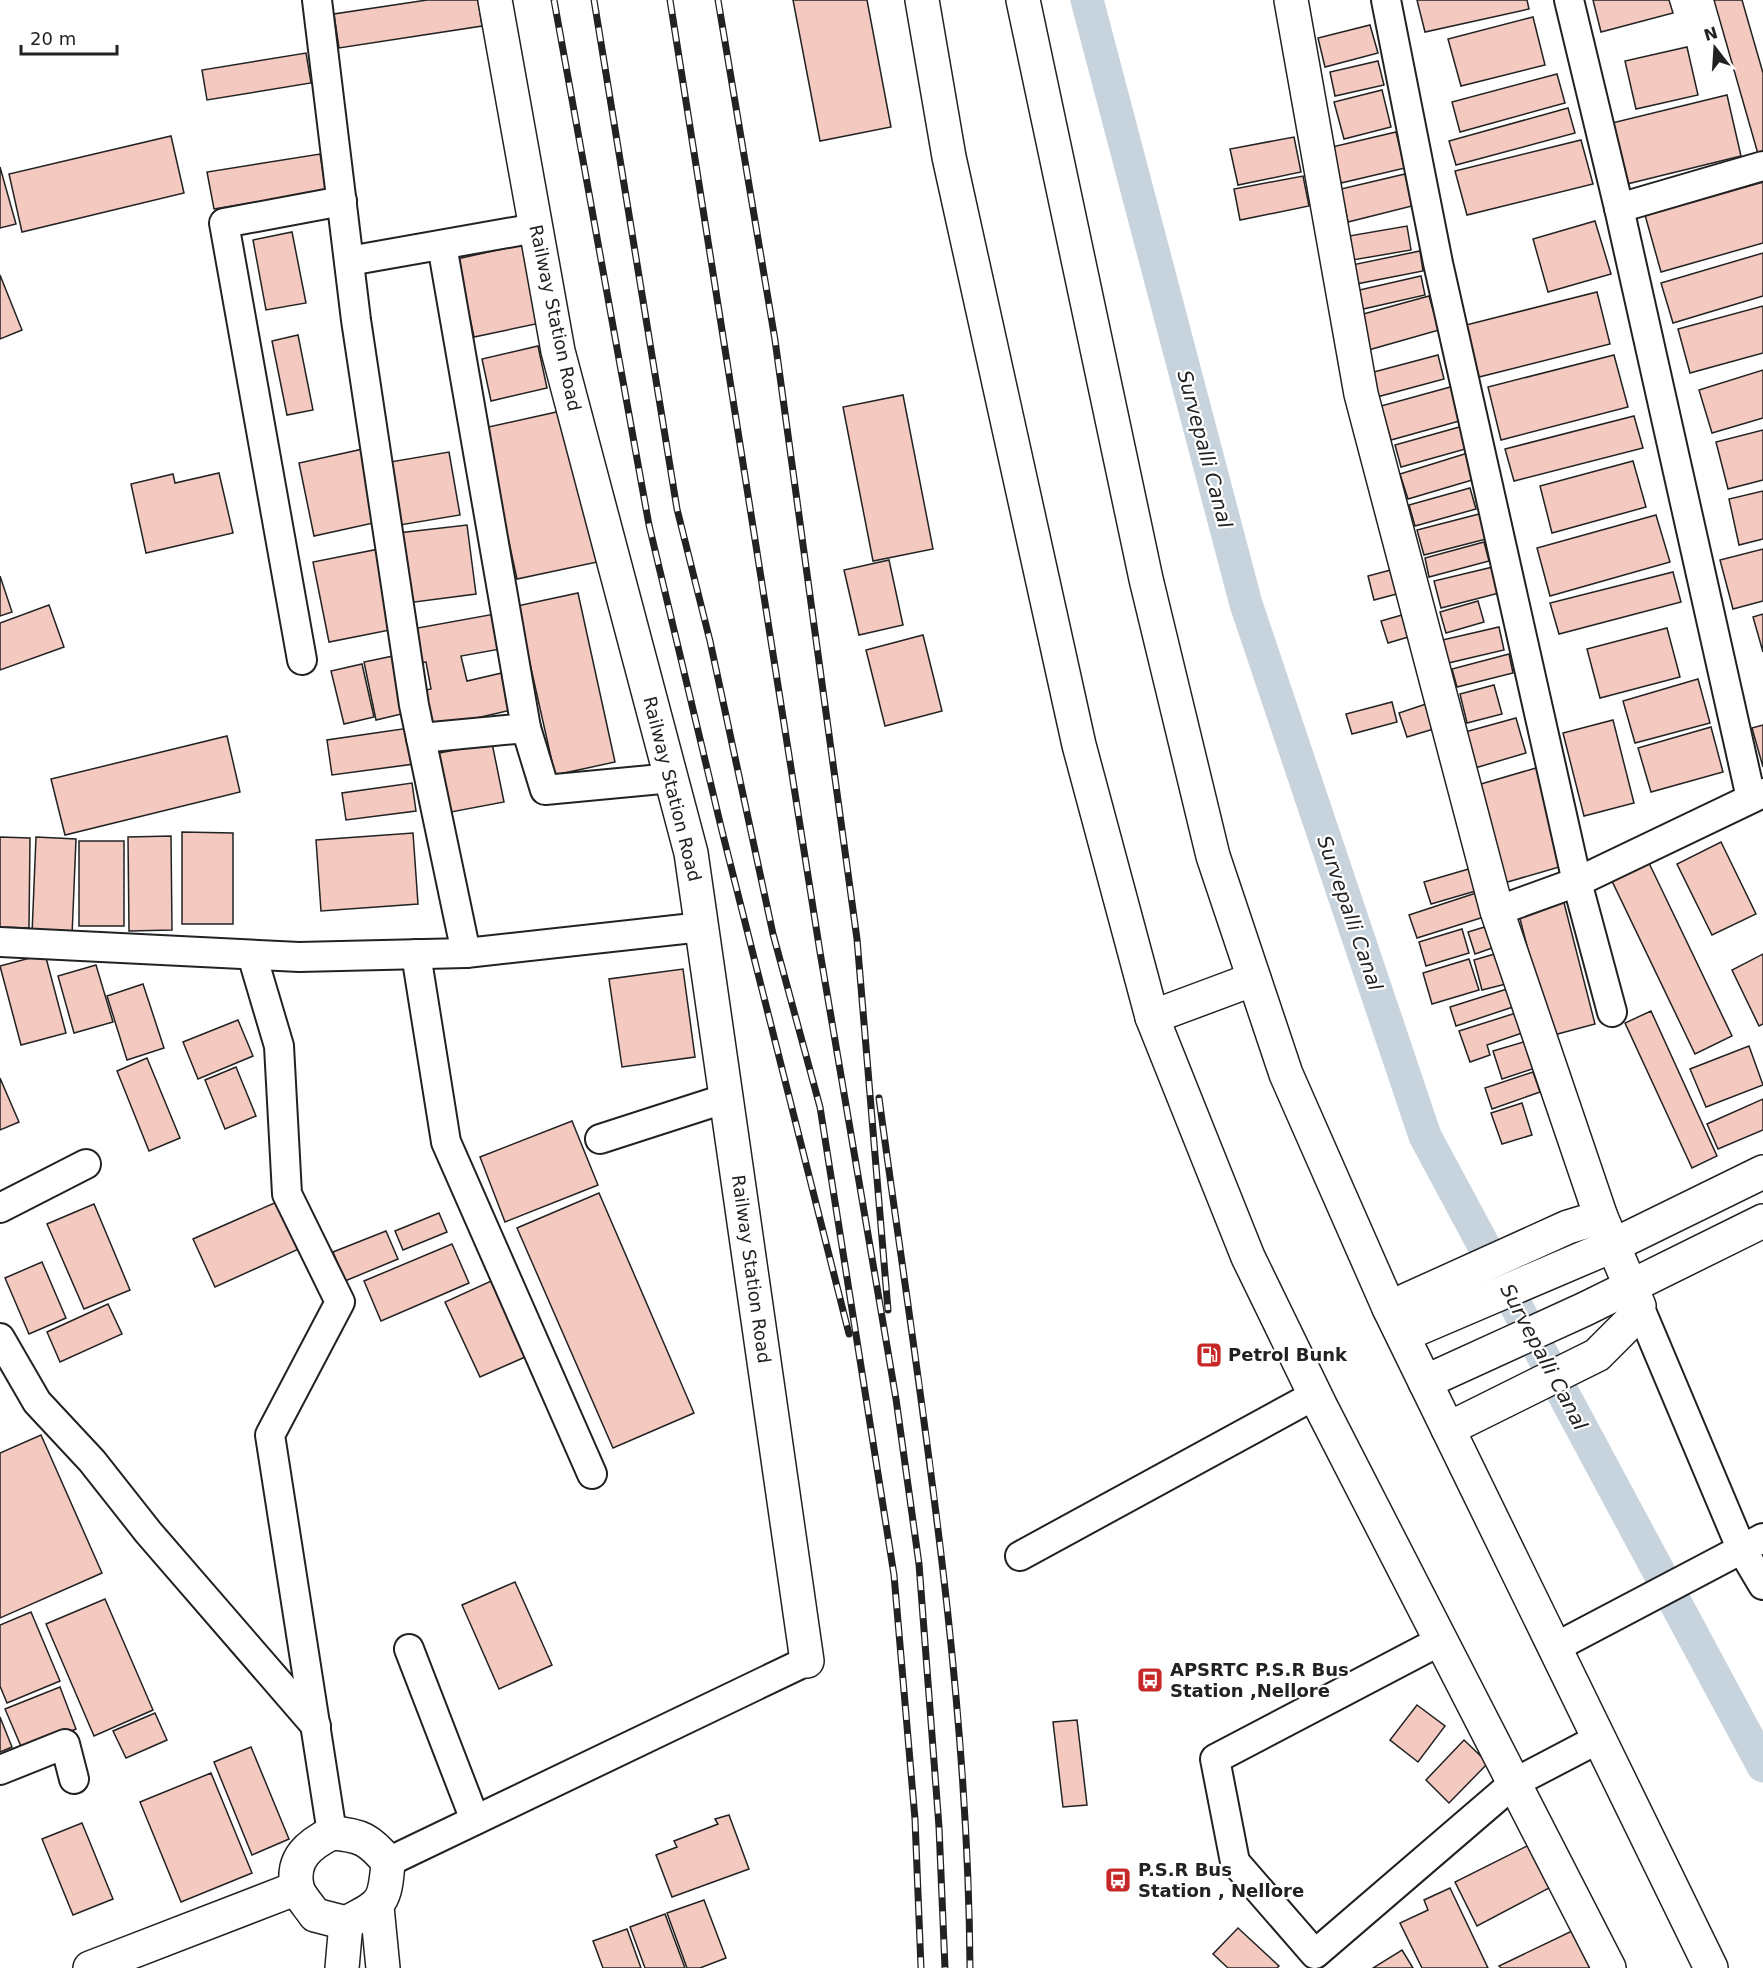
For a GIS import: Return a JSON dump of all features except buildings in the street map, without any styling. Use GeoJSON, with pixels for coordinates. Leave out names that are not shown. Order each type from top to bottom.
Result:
{"type":"FeatureCollection","features":[{"type":"Feature","properties":{"kind":"main road","name":"Railway Station Road"},"geometry":{"type":"LineString","coordinates":[[495,0],[558,351],[691,853],[807,1660]]}},
{"type":"Feature","properties":{"kind":"main road"},"geometry":{"type":"LineString","coordinates":[[922,0],[949,157],[1078,746],[1152,1017],[1248,1257],[1315,1395],[1609,1968]]}},
{"type":"Feature","properties":{"kind":"main road"},"geometry":{"type":"LineString","coordinates":[[1023,0],[1149,591],[1213,856],[1286,1074],[1425,1382],[1462,1422],[1556,1647],[1711,1968]]}},
{"type":"Feature","properties":{"kind":"main road"},"geometry":{"type":"LineString","coordinates":[[1291,0],[1361,394],[1497,911],[1602,1240],[1635,1296],[1629,1323],[1597,1355],[1462,1422]]}},
{"type":"Feature","properties":{"kind":"main road"},"geometry":{"type":"LineString","coordinates":[[1152,1017],[1254,979]]}},
{"type":"Feature","properties":{"kind":"main road"},"geometry":{"type":"LineString","coordinates":[[1396,1321],[1602,1240],[1763,1172]]}},
{"type":"Feature","properties":{"kind":"main road"},"geometry":{"type":"LineString","coordinates":[[1425,1382],[1585,1309],[1635,1296],[1763,1221]]}},
{"type":"Feature","properties":{"kind":"main road"},"geometry":{"type":"LineString","coordinates":[[1433,1305],[1548,1236],[1602,1240]]}},
{"type":"Feature","properties":{"kind":"main road"},"geometry":{"type":"LineString","coordinates":[[377,1907],[346,1923],[315,1915],[297,1888],[298,1864],[311,1844],[332,1833],[357,1835],[377,1848],[388,1862],[386,1889],[377,1907],[383,1968]]}},
{"type":"Feature","properties":{"kind":"main road"},"geometry":{"type":"LineString","coordinates":[[90,1968],[297,1888]]}},
{"type":"Feature","properties":{"kind":"main road"},"geometry":{"type":"LineString","coordinates":[[342,1968],[346,1923]]}},
{"type":"Feature","properties":{"kind":"street"},"geometry":{"type":"LineString","coordinates":[[317,0],[349,261],[421,738],[466,953]]}},
{"type":"Feature","properties":{"kind":"street"},"geometry":{"type":"LineString","coordinates":[[1386,0],[1438,263],[1577,882],[1612,1012]]}},
{"type":"Feature","properties":{"kind":"street"},"geometry":{"type":"LineString","coordinates":[[1497,911],[1577,882],[1757,796],[1620,208],[1569,0]]}},
{"type":"Feature","properties":{"kind":"street"},"geometry":{"type":"LineString","coordinates":[[1620,208],[1763,166]]}},
{"type":"Feature","properties":{"kind":"street"},"geometry":{"type":"LineString","coordinates":[[302,660],[224,223],[342,201]]}},
{"type":"Feature","properties":{"kind":"street"},"geometry":{"type":"LineString","coordinates":[[349,261],[536,228]]}},
{"type":"Feature","properties":{"kind":"street"},"geometry":{"type":"LineString","coordinates":[[442,245],[526,728],[545,790],[672,778]]}},
{"type":"Feature","properties":{"kind":"street"},"geometry":{"type":"LineString","coordinates":[[421,738],[526,728]]}},
{"type":"Feature","properties":{"kind":"street"},"geometry":{"type":"LineString","coordinates":[[0,942],[299,957],[466,953],[702,927]]}},
{"type":"Feature","properties":{"kind":"street"},"geometry":{"type":"LineString","coordinates":[[416,954],[446,1142],[592,1474]]}},
{"type":"Feature","properties":{"kind":"street"},"geometry":{"type":"LineString","coordinates":[[252,955],[279,1046],[287,1194],[340,1302],[270,1435],[332,1833]]}},
{"type":"Feature","properties":{"kind":"street"},"geometry":{"type":"LineString","coordinates":[[600,1139],[727,1098]]}},
{"type":"Feature","properties":{"kind":"street"},"geometry":{"type":"LineString","coordinates":[[0,1208],[86,1164]]}},
{"type":"Feature","properties":{"kind":"street"},"geometry":{"type":"LineString","coordinates":[[1635,1296],[1752,1543],[1763,1585]]}},
{"type":"Feature","properties":{"kind":"street"},"geometry":{"type":"LineString","coordinates":[[0,1338],[37,1402],[92,1461],[148,1532],[316,1726]]}},
{"type":"Feature","properties":{"kind":"street"},"geometry":{"type":"LineString","coordinates":[[1020,1556],[1315,1395]]}},
{"type":"Feature","properties":{"kind":"street"},"geometry":{"type":"LineString","coordinates":[[1556,1647],[1752,1543]]}},
{"type":"Feature","properties":{"kind":"street"},"geometry":{"type":"LineString","coordinates":[[1440,1641],[1215,1759],[1235,1862],[1308,1961],[1514,1783],[1600,1738]]}},
{"type":"Feature","properties":{"kind":"street"},"geometry":{"type":"LineString","coordinates":[[409,1649],[475,1820]]}},
{"type":"Feature","properties":{"kind":"street"},"geometry":{"type":"LineString","coordinates":[[388,1862],[807,1660]]}},
{"type":"Feature","properties":{"kind":"street"},"geometry":{"type":"LineString","coordinates":[[0,1770],[65,1744],[74,1779]]}},
{"type":"Feature","properties":{"kind":"waterway","name":"Survepalli Canal"},"geometry":{"type":"LineString","coordinates":[[1087,0],[1246,604],[1425,1136],[1763,1766]]}},
{"type":"Feature","properties":{"kind":"railway"},"geometry":{"type":"LineString","coordinates":[[554,0],[649,525],[722,831],[849,1334]]}},
{"type":"Feature","properties":{"kind":"railway"},"geometry":{"type":"LineString","coordinates":[[594,0],[677,509],[710,641],[773,934],[820,1107],[894,1575],[915,1819],[921,1968]]}},
{"type":"Feature","properties":{"kind":"railway"},"geometry":{"type":"LineString","coordinates":[[670,0],[820,952],[896,1399],[919,1564],[939,1827],[945,1968]]}},
{"type":"Feature","properties":{"kind":"railway"},"geometry":{"type":"LineString","coordinates":[[718,0],[775,340],[857,939],[888,1310]]}},
{"type":"Feature","properties":{"kind":"railway"},"geometry":{"type":"LineString","coordinates":[[879,1098],[924,1423],[951,1640],[967,1859],[970,1968]]}},
{"type":"Feature","properties":{"kind":"place","name":"Petrol Bunk"},"geometry":{"type":"Point","coordinates":[1209,1355]}},
{"type":"Feature","properties":{"kind":"place","name":"APSRTC P.S.R Bus Station ,Nellore"},"geometry":{"type":"Point","coordinates":[1150,1680]}},
{"type":"Feature","properties":{"kind":"place","name":"P.S.R Bus Station , Nellore"},"geometry":{"type":"Point","coordinates":[1118,1880]}}]}
